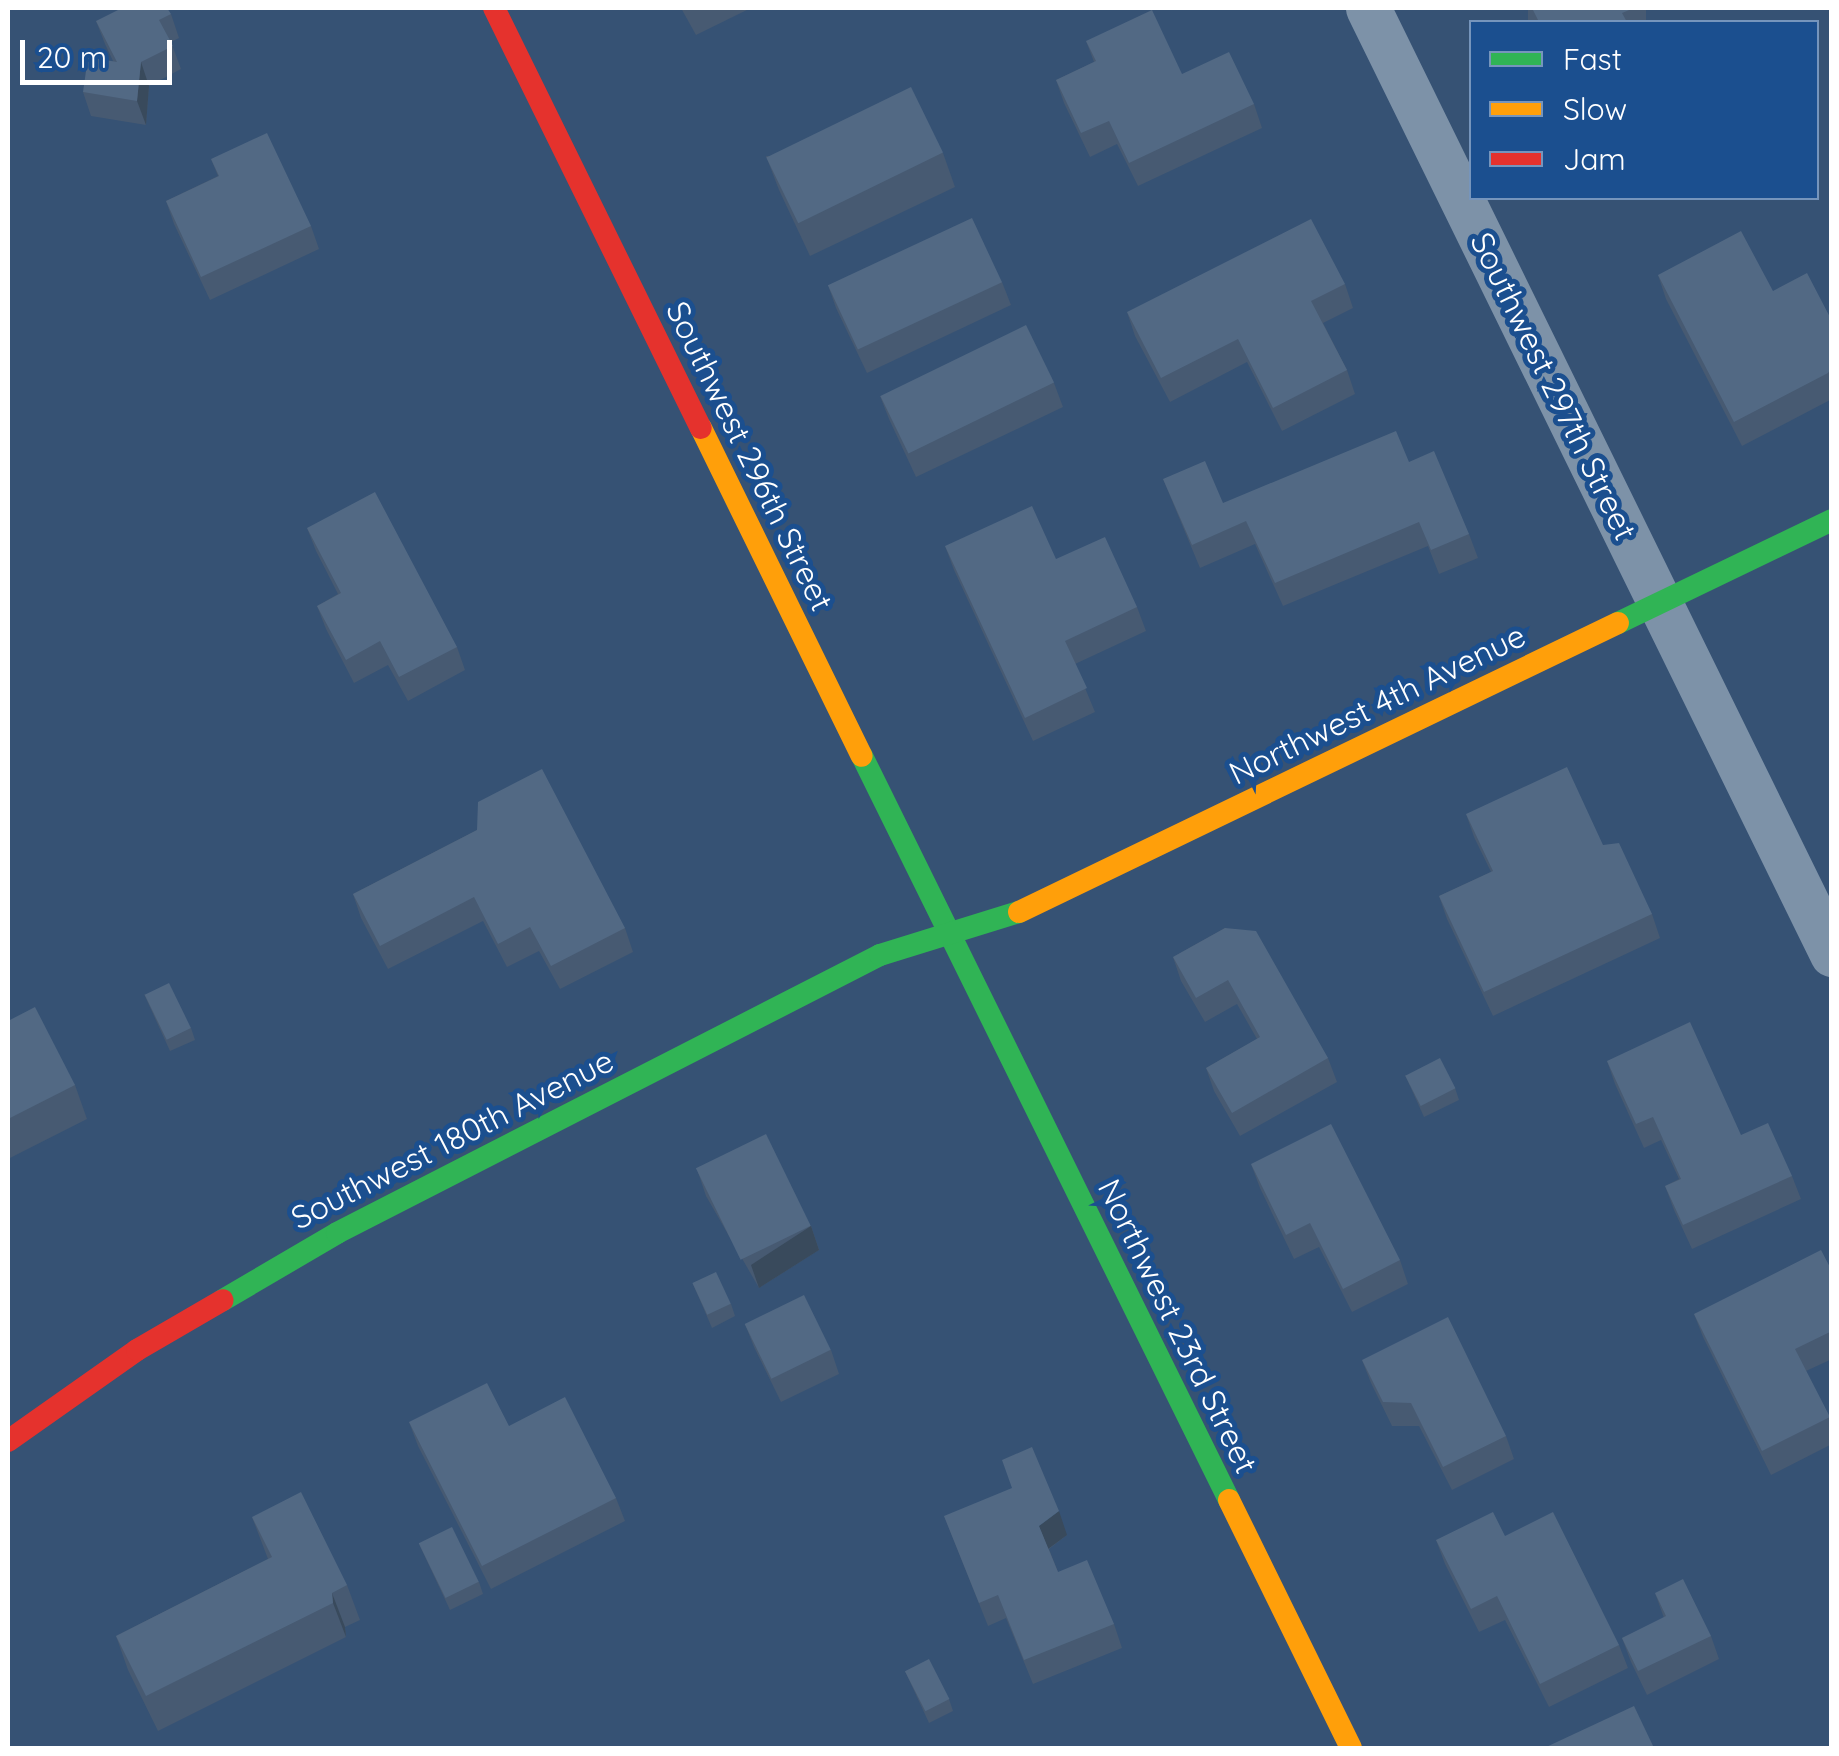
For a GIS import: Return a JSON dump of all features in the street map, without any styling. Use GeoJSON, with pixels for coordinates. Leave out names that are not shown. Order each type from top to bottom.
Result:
{"type":"FeatureCollection","features":[{"type":"Feature","properties":{"kind":"street","name":"Southwest 296th Street"},"geometry":{"type":"LineString","coordinates":[[494,8],[946,933]]}},
{"type":"Feature","properties":{"kind":"street","name":"Southwest 297th Street"},"geometry":{"type":"LineString","coordinates":[[1368,8],[1832,954]]}},
{"type":"Feature","properties":{"kind":"street","name":"Northwest 4th Avenue"},"geometry":{"type":"LineString","coordinates":[[946,933],[1027,910],[1832,520]]}},
{"type":"Feature","properties":{"kind":"street","name":"Southwest 180th Avenue"},"geometry":{"type":"LineString","coordinates":[[8,1441],[137,1350],[337,1234],[880,955],[946,933]]}},
{"type":"Feature","properties":{"kind":"street","name":"Northwest 23rd Street"},"geometry":{"type":"LineString","coordinates":[[946,933],[1352,1748]]}},
{"type":"Feature","properties":{"kind":"building"},"geometry":{"type":"Polygon","coordinates":[[[122,8],[167,8],[171,14],[159,20],[173,46],[141,62],[137,101],[83,92],[88,57],[117,62],[96,21],[122,8]]]}},
{"type":"Feature","properties":{"kind":"building"},"geometry":{"type":"Polygon","coordinates":[[[1532,8],[1634,8],[1622,13],[1626,20],[1538,20],[1532,8]]]}},
{"type":"Feature","properties":{"kind":"building"},"geometry":{"type":"Polygon","coordinates":[[[1152,10],[1182,74],[1229,52],[1254,104],[1129,163],[1109,121],[1081,133],[1056,80],[1096,61],[1086,41],[1152,10]]]}},
{"type":"Feature","properties":{"kind":"building"},"geometry":{"type":"Polygon","coordinates":[[[911,87],[943,153],[798,223],[766,158],[911,87]]]}},
{"type":"Feature","properties":{"kind":"building"},"geometry":{"type":"Polygon","coordinates":[[[267,133],[311,226],[201,277],[166,201],[219,176],[211,159],[267,133]]]}},
{"type":"Feature","properties":{"kind":"building"},"geometry":{"type":"Polygon","coordinates":[[[972,218],[1002,282],[858,350],[828,285],[972,218]]]}},
{"type":"Feature","properties":{"kind":"building"},"geometry":{"type":"Polygon","coordinates":[[[1311,219],[1345,284],[1311,301],[1347,370],[1273,408],[1238,339],[1161,378],[1127,312],[1311,219]]]}},
{"type":"Feature","properties":{"kind":"building"},"geometry":{"type":"Polygon","coordinates":[[[1741,231],[1773,291],[1807,273],[1832,321],[1832,366],[1828,373],[1734,422],[1658,275],[1741,231]]]}},
{"type":"Feature","properties":{"kind":"building"},"geometry":{"type":"Polygon","coordinates":[[[1026,325],[1054,383],[908,454],[880,396],[1026,325]]]}},
{"type":"Feature","properties":{"kind":"building"},"geometry":{"type":"Polygon","coordinates":[[[1396,431],[1409,462],[1434,451],[1469,534],[1431,550],[1419,522],[1275,583],[1246,521],[1192,545],[1163,479],[1205,461],[1223,503],[1396,431]]]}},
{"type":"Feature","properties":{"kind":"building"},"geometry":{"type":"Polygon","coordinates":[[[375,492],[457,647],[399,677],[380,641],[346,660],[317,606],[341,593],[307,528],[375,492]]]}},
{"type":"Feature","properties":{"kind":"building"},"geometry":{"type":"Polygon","coordinates":[[[1032,506],[1056,559],[1105,537],[1137,607],[1065,641],[1087,688],[1025,718],[945,546],[1032,506]]]}},
{"type":"Feature","properties":{"kind":"building"},"geometry":{"type":"Polygon","coordinates":[[[1567,767],[1603,845],[1619,843],[1652,914],[1484,992],[1439,896],[1493,871],[1466,814],[1567,767]]]}},
{"type":"Feature","properties":{"kind":"building"},"geometry":{"type":"Polygon","coordinates":[[[542,769],[625,928],[551,966],[530,927],[498,944],[474,897],[380,946],[353,894],[477,830],[478,802],[542,769]]]}},
{"type":"Feature","properties":{"kind":"building"},"geometry":{"type":"Polygon","coordinates":[[[1225,928],[1256,931],[1328,1058],[1232,1113],[1206,1068],[1260,1037],[1228,980],[1196,998],[1173,957],[1225,928]]]}},
{"type":"Feature","properties":{"kind":"building"},"geometry":{"type":"Polygon","coordinates":[[[169,983],[191,1028],[167,1040],[145,995],[169,983]]]}},
{"type":"Feature","properties":{"kind":"building"},"geometry":{"type":"Polygon","coordinates":[[[35,1007],[75,1085],[8,1119],[8,1021],[35,1007]]]}},
{"type":"Feature","properties":{"kind":"building"},"geometry":{"type":"Polygon","coordinates":[[[1690,1022],[1741,1135],[1768,1123],[1792,1176],[1683,1225],[1665,1186],[1681,1179],[1653,1117],[1636,1124],[1607,1061],[1690,1022]]]}},
{"type":"Feature","properties":{"kind":"building"},"geometry":{"type":"Polygon","coordinates":[[[1440,1058],[1455,1088],[1421,1106],[1405,1076],[1440,1058]]]}},
{"type":"Feature","properties":{"kind":"building"},"geometry":{"type":"Polygon","coordinates":[[[1331,1124],[1400,1260],[1343,1289],[1310,1223],[1286,1235],[1251,1164],[1331,1124]]]}},
{"type":"Feature","properties":{"kind":"building"},"geometry":{"type":"Polygon","coordinates":[[[766,1134],[811,1226],[741,1260],[696,1168],[766,1134]]]}},
{"type":"Feature","properties":{"kind":"building"},"geometry":{"type":"Polygon","coordinates":[[[1821,1250],[1832,1271],[1832,1331],[1795,1349],[1830,1417],[1762,1451],[1694,1314],[1821,1250]]]}},
{"type":"Feature","properties":{"kind":"building"},"geometry":{"type":"Polygon","coordinates":[[[716,1272],[731,1304],[707,1315],[692,1283],[716,1272]]]}},
{"type":"Feature","properties":{"kind":"building"},"geometry":{"type":"Polygon","coordinates":[[[804,1295],[831,1350],[771,1379],[745,1324],[804,1295]]]}},
{"type":"Feature","properties":{"kind":"building"},"geometry":{"type":"Polygon","coordinates":[[[1448,1317],[1506,1436],[1443,1467],[1411,1403],[1383,1402],[1362,1360],[1448,1317]]]}},
{"type":"Feature","properties":{"kind":"building"},"geometry":{"type":"Polygon","coordinates":[[[487,1383],[509,1426],[565,1397],[616,1498],[482,1566],[409,1422],[487,1383]]]}},
{"type":"Feature","properties":{"kind":"building"},"geometry":{"type":"Polygon","coordinates":[[[1032,1447],[1059,1511],[1039,1526],[1058,1572],[1087,1560],[1114,1624],[1024,1660],[998,1595],[979,1603],[944,1516],[1012,1488],[1002,1460],[1032,1447]]]}},
{"type":"Feature","properties":{"kind":"building"},"geometry":{"type":"Polygon","coordinates":[[[301,1492],[347,1585],[332,1593],[333,1603],[146,1696],[116,1636],[272,1557],[252,1517],[301,1492]]]}},
{"type":"Feature","properties":{"kind":"building"},"geometry":{"type":"Polygon","coordinates":[[[1493,1512],[1505,1536],[1553,1512],[1619,1645],[1540,1684],[1497,1596],[1471,1609],[1436,1540],[1493,1512]]]}},
{"type":"Feature","properties":{"kind":"building"},"geometry":{"type":"Polygon","coordinates":[[[452,1527],[479,1582],[445,1598],[419,1543],[452,1527]]]}},
{"type":"Feature","properties":{"kind":"building"},"geometry":{"type":"Polygon","coordinates":[[[1683,1579],[1711,1636],[1638,1671],[1622,1638],[1666,1616],[1655,1593],[1683,1579]]]}},
{"type":"Feature","properties":{"kind":"building"},"geometry":{"type":"Polygon","coordinates":[[[929,1659],[949,1699],[925,1711],[905,1671],[929,1659]]]}},
{"type":"Feature","properties":{"kind":"building"},"geometry":{"type":"Polygon","coordinates":[[[1634,1706],[1654,1748],[1544,1748],[1634,1706]]]}},
{"type":"Feature","properties":{"kind":"traffic: fast"},"geometry":{"type":"LineString","coordinates":[[1618,623],[1832,520]]}},
{"type":"Feature","properties":{"kind":"traffic: fast"},"geometry":{"type":"LineString","coordinates":[[862,756],[1229,1500]]}},
{"type":"Feature","properties":{"kind":"traffic: fast"},"geometry":{"type":"LineString","coordinates":[[223,1300],[337,1233],[880,955],[1019,912]]}},
{"type":"Feature","properties":{"kind":"traffic: slow"},"geometry":{"type":"LineString","coordinates":[[701,428],[862,756]]}},
{"type":"Feature","properties":{"kind":"traffic: slow"},"geometry":{"type":"LineString","coordinates":[[1019,912],[1618,623]]}},
{"type":"Feature","properties":{"kind":"traffic: slow"},"geometry":{"type":"LineString","coordinates":[[1229,1500],[1351,1748]]}},
{"type":"Feature","properties":{"kind":"traffic: jam"},"geometry":{"type":"LineString","coordinates":[[494,8],[701,428]]}},
{"type":"Feature","properties":{"kind":"traffic: jam"},"geometry":{"type":"LineString","coordinates":[[8,1441],[137,1350],[223,1300]]}}]}
